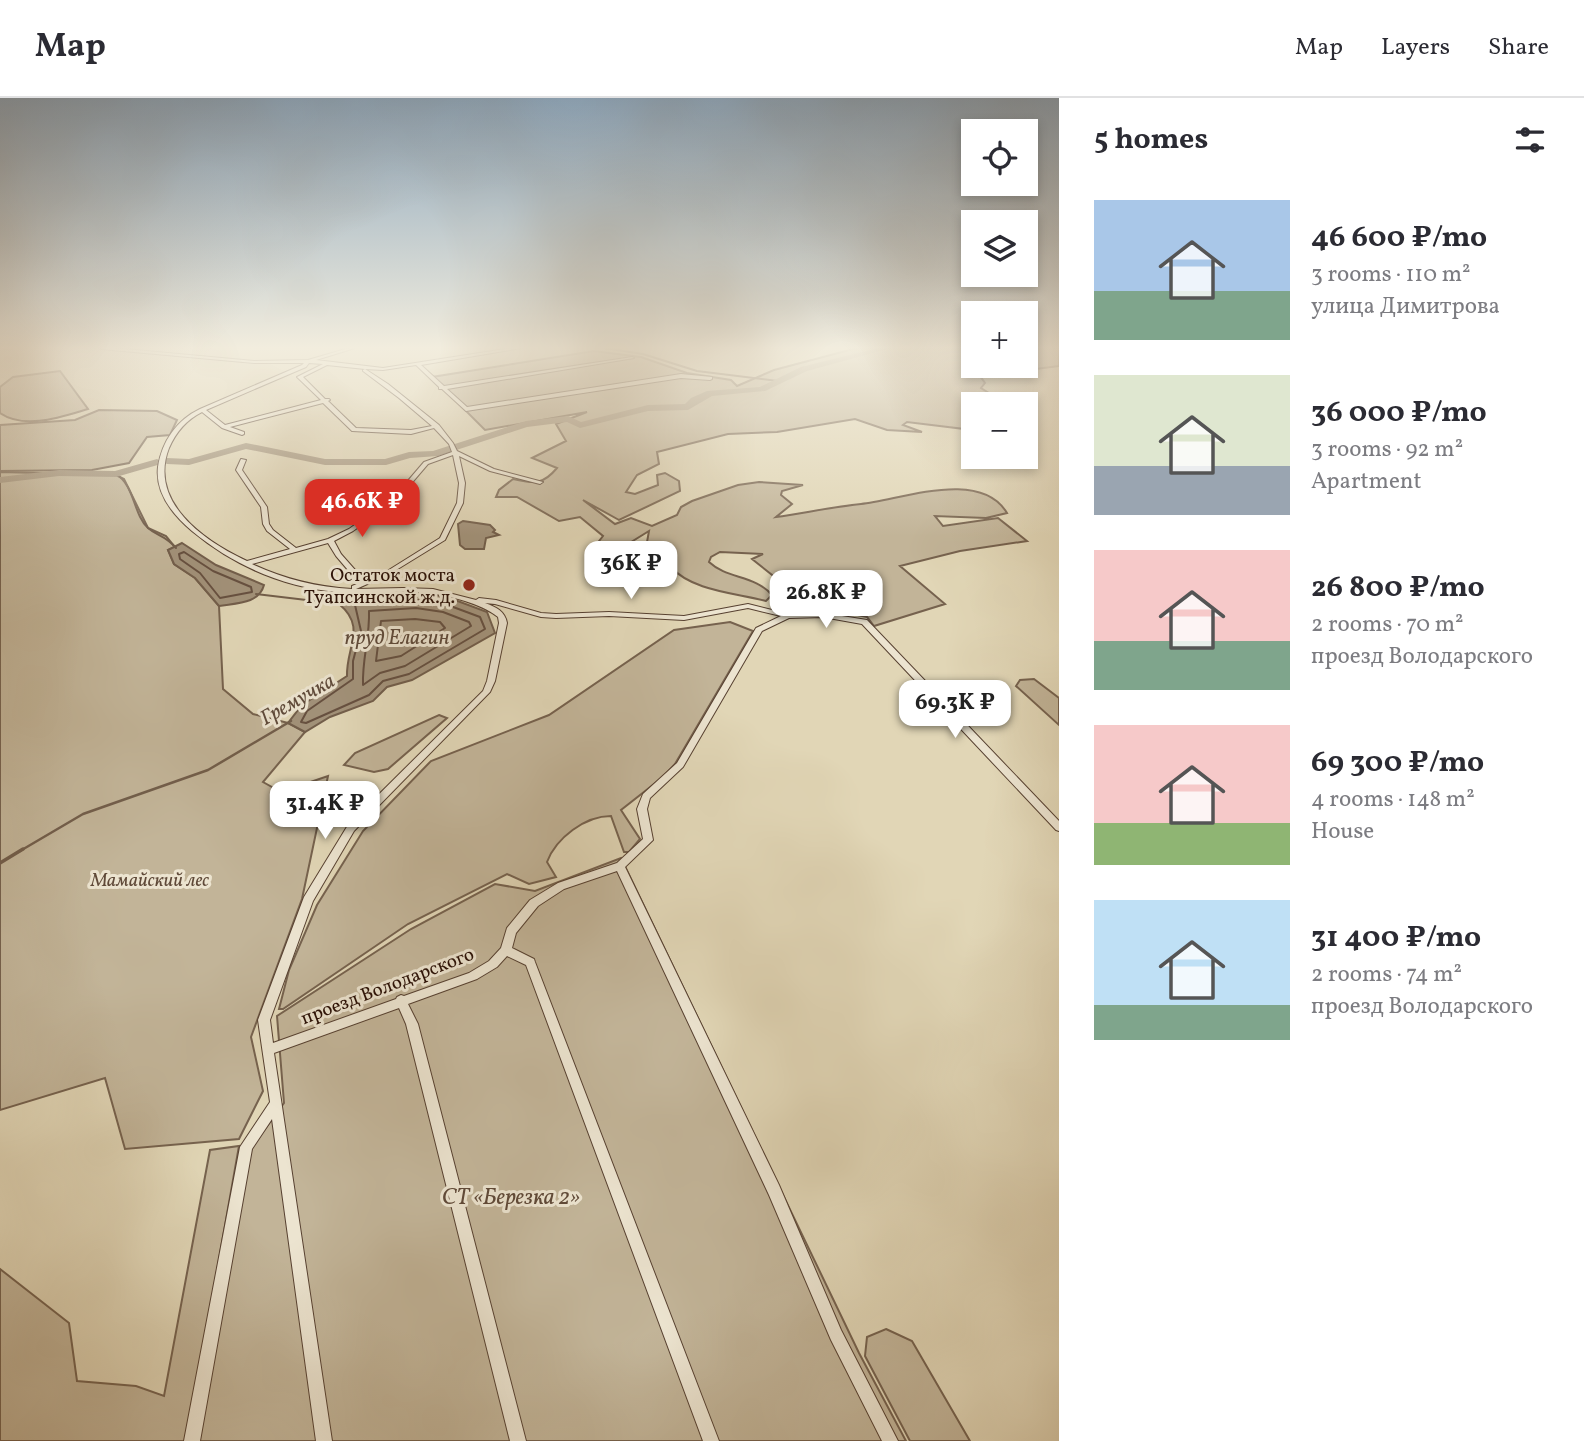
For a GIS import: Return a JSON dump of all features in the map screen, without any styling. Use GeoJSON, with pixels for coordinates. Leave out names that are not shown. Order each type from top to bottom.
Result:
{"type":"FeatureCollection","features":[{"type":"Feature","properties":{"kind":"street","name":"проезд Володарского"},"geometry":{"type":"LineString","coordinates":[[201,411],[182,421],[165,449],[161,480],[164,494],[173,512],[243,565],[340,591],[413,588],[469,600],[502,616],[502,633],[491,681],[464,718],[351,828],[308,900],[264,1020],[324,1441]]}},
{"type":"Feature","properties":{"kind":"street"},"geometry":{"type":"LineString","coordinates":[[203,411],[224,427],[242,433]]}},
{"type":"Feature","properties":{"kind":"street"},"geometry":{"type":"LineString","coordinates":[[224,427],[286,411]]}},
{"type":"Feature","properties":{"kind":"street"},"geometry":{"type":"LineString","coordinates":[[337,411],[354,430],[411,432],[437,426]]}},
{"type":"Feature","properties":{"kind":"street"},"geometry":{"type":"LineString","coordinates":[[418,411],[437,426],[455,450],[492,470],[540,482]]}},
{"type":"Feature","properties":{"kind":"street"},"geometry":{"type":"LineString","coordinates":[[243,565],[293,548],[330,540],[396,498],[426,463],[455,450]]}},
{"type":"Feature","properties":{"kind":"street"},"geometry":{"type":"LineString","coordinates":[[340,591],[364,584],[443,539],[460,503],[462,483],[455,450]]}},
{"type":"Feature","properties":{"kind":"street"},"geometry":{"type":"LineString","coordinates":[[243,460],[239,470],[264,507],[266,524],[276,537],[293,548]]}},
{"type":"Feature","properties":{"kind":"street"},"geometry":{"type":"LineString","coordinates":[[330,540],[338,555],[364,584]]}},
{"type":"Feature","properties":{"kind":"street"},"geometry":{"type":"LineString","coordinates":[[469,600],[496,601],[556,616],[609,614],[684,618],[748,606],[788,616],[822,615],[864,622],[1059,827]]}},
{"type":"Feature","properties":{"kind":"street","name":"проезд Володарского"},"geometry":{"type":"LineString","coordinates":[[270,1049],[473,976],[493,964],[506,950],[511,930],[534,903],[561,886],[620,866],[648,840],[642,809],[646,796],[680,765],[758,630],[788,616]]}},
{"type":"Feature","properties":{"kind":"street"},"geometry":{"type":"LineString","coordinates":[[620,866],[774,1189],[836,1335],[890,1441]]}},
{"type":"Feature","properties":{"kind":"street"},"geometry":{"type":"LineString","coordinates":[[506,950],[530,962],[711,1441]]}},
{"type":"Feature","properties":{"kind":"street"},"geometry":{"type":"LineString","coordinates":[[401,1000],[412,1024],[518,1441]]}},
{"type":"Feature","properties":{"kind":"street"},"geometry":{"type":"LineString","coordinates":[[192,1441],[246,1147],[275,1105]]}},
{"type":"Feature","properties":{"kind":"green space"},"geometry":{"type":"Polygon","coordinates":[[[0,411],[82,411],[32,421],[20,421],[0,411]]]}},
{"type":"Feature","properties":{"kind":"green space"},"geometry":{"type":"Polygon","coordinates":[[[97,411],[138,411],[157,411],[177,420],[170,435],[147,437],[129,463],[92,470],[0,471],[0,425],[75,420],[97,411]]]}},
{"type":"Feature","properties":{"kind":"green space"},"geometry":{"type":"Polygon","coordinates":[[[466,411],[961,411],[961,429],[907,422],[903,425],[922,432],[887,430],[855,419],[777,432],[728,434],[657,452],[659,464],[637,475],[626,492],[635,494],[658,485],[657,475],[665,473],[679,481],[680,491],[619,520],[583,500],[615,524],[631,518],[652,526],[677,515],[681,507],[692,501],[738,485],[759,482],[803,485],[782,491],[781,495],[792,504],[776,517],[918,493],[959,489],[978,492],[995,500],[1007,513],[986,518],[935,516],[943,526],[998,518],[1027,541],[960,551],[900,566],[945,604],[874,626],[867,617],[810,605],[752,559],[763,554],[720,552],[711,557],[709,562],[724,572],[758,584],[772,595],[766,601],[715,590],[690,581],[671,567],[673,551],[647,542],[649,531],[615,552],[596,545],[603,536],[580,517],[559,521],[517,497],[496,497],[499,490],[513,479],[538,482],[552,474],[557,468],[532,458],[566,441],[556,424],[587,412],[485,430],[466,411]]]}},
{"type":"Feature","properties":{"kind":"green space","name":"Мамайский лес"},"geometry":{"type":"Polygon","coordinates":[[[0,472],[116,475],[124,479],[148,528],[166,536],[175,547],[168,550],[174,564],[195,578],[219,606],[223,689],[253,714],[288,723],[305,732],[263,782],[281,792],[328,776],[302,899],[251,1037],[263,1091],[239,1139],[125,1149],[105,1078],[0,1110],[0,472]]]}},
{"type":"Feature","properties":{"kind":"green space"},"geometry":{"type":"Polygon","coordinates":[[[730,622],[753,631],[675,764],[663,777],[621,810],[640,839],[629,852],[624,852],[611,816],[582,824],[564,837],[551,853],[547,862],[556,877],[529,884],[507,874],[408,924],[283,1009],[279,1009],[289,970],[317,905],[363,831],[431,761],[549,715],[674,630],[730,622]]]}},
{"type":"Feature","properties":{"kind":"green space"},"geometry":{"type":"Polygon","coordinates":[[[1034,679],[1059,698],[1059,725],[1016,686],[1020,680],[1034,679]]]}},
{"type":"Feature","properties":{"kind":"green space"},"geometry":{"type":"Polygon","coordinates":[[[439,715],[447,718],[388,769],[374,772],[344,765],[355,753],[439,715]]]}},
{"type":"Feature","properties":{"kind":"green space","name":"СТ «Березка 2»"},"geometry":{"type":"Polygon","coordinates":[[[621,858],[859,1353],[906,1441],[198,1441],[251,1148],[284,1103],[277,1016],[411,929],[495,884],[535,891],[621,858]]]}},
{"type":"Feature","properties":{"kind":"green space"},"geometry":{"type":"Polygon","coordinates":[[[239,1146],[187,1441],[0,1441],[0,1269],[69,1323],[77,1381],[136,1386],[164,1396],[210,1150],[239,1146]]]}},
{"type":"Feature","properties":{"kind":"green space"},"geometry":{"type":"Polygon","coordinates":[[[886,1329],[912,1341],[970,1441],[910,1441],[865,1356],[867,1337],[886,1329]]]}},
{"type":"Feature","properties":{"kind":"water"},"geometry":{"type":"Polygon","coordinates":[[[463,521],[490,525],[495,530],[493,532],[499,535],[486,538],[484,549],[465,549],[460,545],[458,524],[463,521]]]}},
{"type":"Feature","properties":{"kind":"water"},"geometry":{"type":"Polygon","coordinates":[[[182,543],[216,565],[264,585],[261,591],[246,602],[219,606],[195,578],[174,564],[168,550],[182,543]]]}},
{"type":"Feature","properties":{"kind":"water","name":"пруд Елагин"},"geometry":{"type":"Polygon","coordinates":[[[417,592],[447,597],[487,612],[495,633],[412,680],[387,687],[373,701],[330,717],[305,732],[288,723],[302,705],[347,676],[354,629],[352,621],[339,604],[340,601],[365,594],[417,592]]]}},
{"type":"Feature","properties":{"kind":"waterway"},"geometry":{"type":"LineString","coordinates":[[167,461],[189,462],[246,446],[325,462],[386,462],[409,455],[434,454],[526,424],[568,419],[580,425],[637,411]]}},
{"type":"Feature","properties":{"kind":"waterway"},"geometry":{"type":"LineString","coordinates":[[0,480],[59,473],[116,474],[157,462]]}},
{"type":"Feature","properties":{"kind":"waterway","name":"Гремучка"},"geometry":{"type":"LineString","coordinates":[[116,474],[131,493],[143,522],[151,531],[176,548]]}},
{"type":"Feature","properties":{"kind":"waterway","name":"Гремучка"},"geometry":{"type":"LineString","coordinates":[[256,594],[340,604]]}},
{"type":"Feature","properties":{"kind":"waterway","name":"Гремучка"},"geometry":{"type":"LineString","coordinates":[[20,851],[83,814],[208,770],[291,721]]}},
{"type":"Feature","properties":{"kind":"waterway","name":"Гремучка"},"geometry":{"type":"LineString","coordinates":[[0,863],[23,849]]}},
{"type":"Feature","properties":{"kind":"place","name":"Остаток моста Туапсинской ж.д."},"geometry":{"type":"Point","coordinates":[469,585]}}]}
